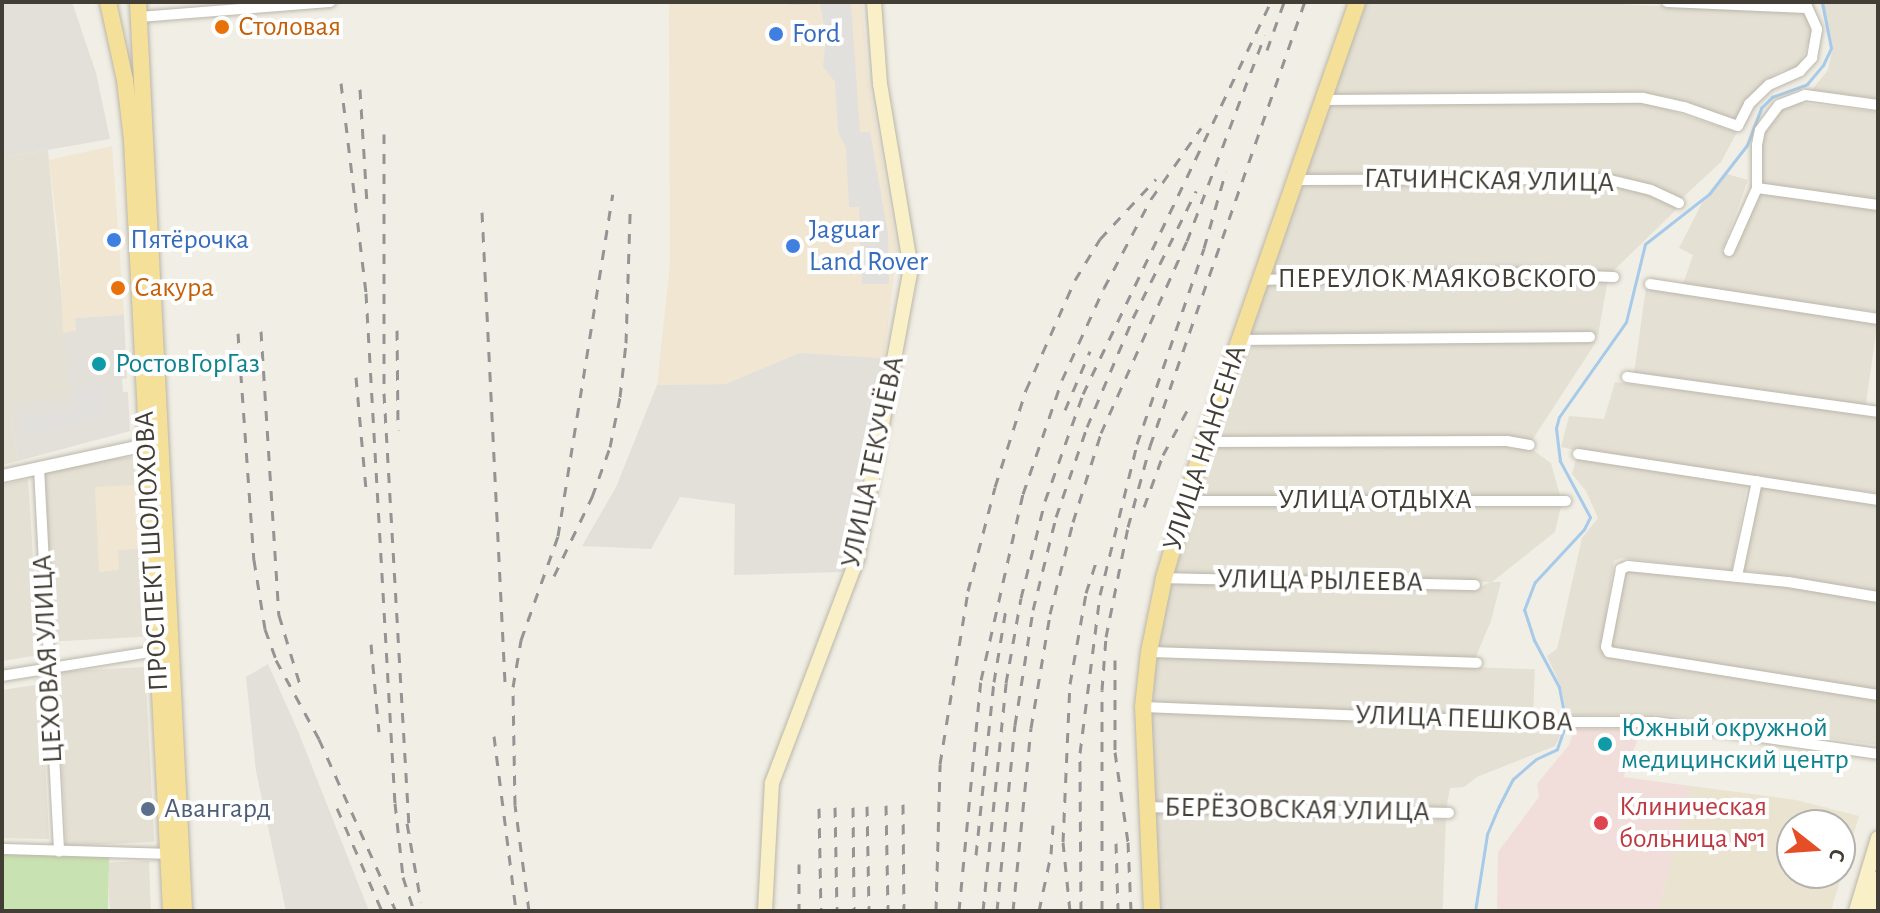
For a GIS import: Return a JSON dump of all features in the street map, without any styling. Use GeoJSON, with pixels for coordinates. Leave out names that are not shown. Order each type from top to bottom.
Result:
{"type":"FeatureCollection","features":[{"type":"Feature","properties":{"kind":"main road","name":"ПРОСПЕКТ ШОЛОХОВА"},"geometry":{"type":"LineString","coordinates":[[108,2],[130,117],[184,911]]}},
{"type":"Feature","properties":{"kind":"main road","name":"УЛИЦА ТЕКУЧЁВА"},"geometry":{"type":"LineString","coordinates":[[765,911],[772,783],[857,559],[911,269],[880,84],[874,2]]}},
{"type":"Feature","properties":{"kind":"main road","name":"УЛИЦА НАНСЕНА"},"geometry":{"type":"LineString","coordinates":[[1152,911],[1145,807],[1143,707],[1149,652],[1164,578],[1184,501],[1357,2]]}},
{"type":"Feature","properties":{"kind":"main road","name":"ПРОСПЕКТ ШОЛОХОВА"},"geometry":{"type":"LineString","coordinates":[[138,9],[157,651],[171,911]]}},
{"type":"Feature","properties":{"kind":"main road"},"geometry":{"type":"LineString","coordinates":[[1856,911],[1878,838]]}},
{"type":"Feature","properties":{"kind":"main road"},"geometry":{"type":"LineString","coordinates":[[1868,911],[1878,878]]}},
{"type":"Feature","properties":{"kind":"street"},"geometry":{"type":"LineString","coordinates":[[138,9],[330,2]]}},
{"type":"Feature","properties":{"kind":"street"},"geometry":{"type":"LineString","coordinates":[[1323,100],[1643,98],[1684,107],[1738,126],[1749,104],[1769,85],[1800,71],[1812,58],[1817,29],[1806,5],[1667,2]]}},
{"type":"Feature","properties":{"kind":"street"},"geometry":{"type":"LineString","coordinates":[[1729,251],[1757,188],[1760,130],[1779,105],[1805,95],[1878,105]]}},
{"type":"Feature","properties":{"kind":"street","name":"ГАТЧИНСКАЯ УЛИЦА"},"geometry":{"type":"LineString","coordinates":[[1296,180],[1606,179],[1651,190],[1679,203]]}},
{"type":"Feature","properties":{"kind":"street"},"geometry":{"type":"LineString","coordinates":[[1757,188],[1878,205]]}},
{"type":"Feature","properties":{"kind":"street","name":"ПЕРЕУЛОК МАЯКОВСКОГО"},"geometry":{"type":"LineString","coordinates":[[1260,280],[1505,273],[1614,277]]}},
{"type":"Feature","properties":{"kind":"street"},"geometry":{"type":"LineString","coordinates":[[1650,284],[1878,319]]}},
{"type":"Feature","properties":{"kind":"street"},"geometry":{"type":"LineString","coordinates":[[1239,340],[1590,337]]}},
{"type":"Feature","properties":{"kind":"street"},"geometry":{"type":"LineString","coordinates":[[1627,377],[1878,412]]}},
{"type":"Feature","properties":{"kind":"street"},"geometry":{"type":"LineString","coordinates":[[1204,442],[1507,441],[1530,445]]}},
{"type":"Feature","properties":{"kind":"street"},"geometry":{"type":"LineString","coordinates":[[2,476],[153,443]]}},
{"type":"Feature","properties":{"kind":"street"},"geometry":{"type":"LineString","coordinates":[[1578,454],[1878,500]]}},
{"type":"Feature","properties":{"kind":"street","name":"ЦЕХОВАЯ УЛИЦА"},"geometry":{"type":"LineString","coordinates":[[39,468],[59,851]]}},
{"type":"Feature","properties":{"kind":"street"},"geometry":{"type":"LineString","coordinates":[[1737,576],[1757,481]]}},
{"type":"Feature","properties":{"kind":"street","name":"УЛИЦА ОТДЫХА"},"geometry":{"type":"LineString","coordinates":[[1184,501],[1566,501]]}},
{"type":"Feature","properties":{"kind":"street"},"geometry":{"type":"LineString","coordinates":[[1878,597],[1737,576],[1628,566],[1621,569],[1606,647],[1609,652],[1878,695]]}},
{"type":"Feature","properties":{"kind":"street","name":"УЛИЦА РЫЛЕЕВА"},"geometry":{"type":"LineString","coordinates":[[1164,578],[1475,585]]}},
{"type":"Feature","properties":{"kind":"street"},"geometry":{"type":"LineString","coordinates":[[2,676],[157,651]]}},
{"type":"Feature","properties":{"kind":"street"},"geometry":{"type":"LineString","coordinates":[[1149,652],[1477,663]]}},
{"type":"Feature","properties":{"kind":"street","name":"УЛИЦА ПЕШКОВА"},"geometry":{"type":"LineString","coordinates":[[1143,707],[1523,722],[1656,722],[1878,754]]}},
{"type":"Feature","properties":{"kind":"street","name":"БЕРЁЗОВСКАЯ УЛИЦА"},"geometry":{"type":"LineString","coordinates":[[1145,807],[1449,813]]}},
{"type":"Feature","properties":{"kind":"street"},"geometry":{"type":"LineString","coordinates":[[2,849],[167,854]]}},
{"type":"Feature","properties":{"kind":"shaded area"},"geometry":{"type":"Polygon","coordinates":[[[2,2],[72,2],[96,73],[110,139],[2,158],[2,2]]]}},
{"type":"Feature","properties":{"kind":"shaded area"},"geometry":{"type":"Polygon","coordinates":[[[654,2],[862,2],[868,77],[897,250],[884,358],[799,353],[726,384],[657,385],[670,264],[669,3],[654,2]]]}},
{"type":"Feature","properties":{"kind":"shaded area"},"geometry":{"type":"Polygon","coordinates":[[[790,2],[851,2],[860,132],[870,132],[888,233],[889,284],[862,284],[859,207],[849,207],[846,148],[838,132],[835,82],[823,67],[826,36],[820,4],[790,5],[790,2]]]}},
{"type":"Feature","properties":{"kind":"shaded area"},"geometry":{"type":"Polygon","coordinates":[[[1365,2],[1572,2],[1804,12],[1812,22],[1813,32],[1798,69],[1782,70],[1764,83],[1747,100],[1734,120],[1688,102],[1662,96],[1331,98],[1365,2]]]}},
{"type":"Feature","properties":{"kind":"shaded area"},"geometry":{"type":"Polygon","coordinates":[[[1820,2],[1878,2],[1878,99],[1812,90],[1828,70],[1832,50],[1820,2]]]}},
{"type":"Feature","properties":{"kind":"shaded area"},"geometry":{"type":"Polygon","coordinates":[[[1643,102],[1737,132],[1721,162],[1680,200],[1653,186],[1606,175],[1301,179],[1329,103],[1643,102]]]}},
{"type":"Feature","properties":{"kind":"shaded area"},"geometry":{"type":"Polygon","coordinates":[[[1793,102],[1878,112],[1878,202],[1755,186],[1760,130],[1783,106],[1793,102]]]}},
{"type":"Feature","properties":{"kind":"shaded area"},"geometry":{"type":"Polygon","coordinates":[[[112,146],[124,315],[75,318],[76,332],[63,333],[59,242],[49,160],[112,146]]]}},
{"type":"Feature","properties":{"kind":"shaded area"},"geometry":{"type":"Polygon","coordinates":[[[48,150],[70,391],[67,396],[11,415],[18,461],[2,465],[2,158],[48,150]]]}},
{"type":"Feature","properties":{"kind":"shaded area"},"geometry":{"type":"Polygon","coordinates":[[[1727,174],[1748,180],[1722,251],[1731,255],[1754,192],[1878,210],[1878,312],[1682,287],[1693,255],[1679,248],[1703,201],[1727,174]]]}},
{"type":"Feature","properties":{"kind":"shaded area"},"geometry":{"type":"Polygon","coordinates":[[[1606,181],[1661,198],[1677,209],[1610,274],[1265,277],[1300,182],[1606,181]]]}},
{"type":"Feature","properties":{"kind":"shaded area"},"geometry":{"type":"Polygon","coordinates":[[[1505,276],[1608,279],[1598,335],[1246,336],[1263,282],[1505,276]]]}},
{"type":"Feature","properties":{"kind":"shaded area"},"geometry":{"type":"Polygon","coordinates":[[[1646,288],[1878,321],[1866,406],[1634,373],[1646,288]]]}},
{"type":"Feature","properties":{"kind":"shaded area"},"geometry":{"type":"Polygon","coordinates":[[[124,315],[127,378],[122,379],[123,392],[128,392],[130,431],[18,461],[11,415],[15,404],[67,396],[70,391],[63,333],[76,331],[75,318],[124,315]]]}},
{"type":"Feature","properties":{"kind":"shaded area"},"geometry":{"type":"Polygon","coordinates":[[[1244,342],[1596,342],[1531,442],[1212,440],[1244,342]]]}},
{"type":"Feature","properties":{"kind":"shaded area"},"geometry":{"type":"Polygon","coordinates":[[[799,353],[884,358],[844,572],[734,575],[735,504],[680,497],[651,549],[582,546],[616,487],[657,385],[726,384],[799,353]]]}},
{"type":"Feature","properties":{"kind":"shaded area"},"geometry":{"type":"Polygon","coordinates":[[[1615,382],[1878,415],[1878,493],[1612,458],[1561,447],[1569,416],[1604,419],[1615,382]]]}},
{"type":"Feature","properties":{"kind":"shaded area"},"geometry":{"type":"Polygon","coordinates":[[[106,386],[108,413],[27,435],[23,420],[76,408],[74,388],[106,386]]]}},
{"type":"Feature","properties":{"kind":"shaded area"},"geometry":{"type":"Polygon","coordinates":[[[1507,444],[1530,448],[1551,463],[1561,499],[1489,496],[1194,499],[1209,445],[1507,444]]]}},
{"type":"Feature","properties":{"kind":"shaded area"},"geometry":{"type":"Polygon","coordinates":[[[1577,456],[1747,483],[1732,571],[1621,558],[1614,561],[1601,648],[1607,652],[1878,695],[1878,745],[1657,714],[1567,715],[1561,687],[1547,656],[1557,649],[1582,538],[1598,518],[1586,491],[1572,474],[1577,456]]]}},
{"type":"Feature","properties":{"kind":"shaded area"},"geometry":{"type":"Polygon","coordinates":[[[134,457],[143,637],[54,641],[44,462],[134,457]]]}},
{"type":"Feature","properties":{"kind":"shaded area"},"geometry":{"type":"Polygon","coordinates":[[[28,479],[39,655],[2,661],[2,485],[28,479]]]}},
{"type":"Feature","properties":{"kind":"shaded area"},"geometry":{"type":"Polygon","coordinates":[[[1752,484],[1878,502],[1878,592],[1743,570],[1752,484]]]}},
{"type":"Feature","properties":{"kind":"shaded area"},"geometry":{"type":"Polygon","coordinates":[[[135,485],[139,549],[118,550],[119,570],[99,572],[95,487],[135,485]]]}},
{"type":"Feature","properties":{"kind":"shaded area"},"geometry":{"type":"Polygon","coordinates":[[[1562,502],[1555,532],[1492,582],[1501,582],[1491,621],[1474,661],[1157,651],[1171,582],[1479,588],[1490,582],[1172,575],[1192,503],[1562,502]]]}},
{"type":"Feature","properties":{"kind":"shaded area"},"geometry":{"type":"Polygon","coordinates":[[[1619,568],[1789,583],[1878,599],[1878,690],[1610,648],[1619,568]]]}},
{"type":"Feature","properties":{"kind":"shaded area"},"geometry":{"type":"Polygon","coordinates":[[[1155,656],[1535,669],[1533,719],[1153,706],[1155,656]]]}},
{"type":"Feature","properties":{"kind":"shaded area"},"geometry":{"type":"Polygon","coordinates":[[[268,664],[298,731],[369,911],[286,911],[256,771],[246,677],[268,664]]]}},
{"type":"Feature","properties":{"kind":"shaded area"},"geometry":{"type":"Polygon","coordinates":[[[145,667],[154,842],[66,846],[57,672],[145,667]]]}},
{"type":"Feature","properties":{"kind":"shaded area"},"geometry":{"type":"Polygon","coordinates":[[[41,684],[49,839],[2,838],[2,690],[41,684]]]}},
{"type":"Feature","properties":{"kind":"shaded area"},"geometry":{"type":"Polygon","coordinates":[[[1148,710],[1566,724],[1555,746],[1477,777],[1464,787],[1450,788],[1446,810],[1149,804],[1148,710]]]}},
{"type":"Feature","properties":{"kind":"shaded area","name":"Клиническая больница №1"},"geometry":{"type":"Polygon","coordinates":[[[1575,729],[1642,729],[1623,777],[1691,786],[1658,911],[1497,911],[1498,852],[1539,797],[1537,784],[1569,745],[1575,729]]]}},
{"type":"Feature","properties":{"kind":"shaded area"},"geometry":{"type":"Polygon","coordinates":[[[1691,786],[1796,800],[1831,809],[1776,809],[1776,889],[1837,889],[1831,911],[1658,911],[1691,786]]]}},
{"type":"Feature","properties":{"kind":"shaded area"},"geometry":{"type":"Polygon","coordinates":[[[1150,809],[1446,819],[1443,911],[1146,911],[1150,809]]]}},
{"type":"Feature","properties":{"kind":"shaded area"},"geometry":{"type":"Polygon","coordinates":[[[149,861],[151,911],[110,911],[108,862],[149,861]]]}},
{"type":"Feature","properties":{"kind":"green space"},"geometry":{"type":"Polygon","coordinates":[[[2,854],[109,856],[108,911],[2,911],[2,854]]]}},
{"type":"Feature","properties":{"kind":"waterway"},"geometry":{"type":"LineString","coordinates":[[1565,718],[1559,687],[1534,640],[1524,610],[1535,582],[1584,529],[1590,517],[1560,461],[1556,428],[1559,417],[1626,322],[1645,244],[1709,194],[1747,145],[1761,108],[1772,97],[1807,84],[1823,65],[1831,48],[1822,2]]}},
{"type":"Feature","properties":{"kind":"waterway"},"geometry":{"type":"LineString","coordinates":[[1475,911],[1487,834],[1499,806],[1513,779],[1536,759],[1557,749],[1565,726]]}},
{"type":"Feature","properties":{"kind":"railway"},"geometry":{"type":"LineString","coordinates":[[983,911],[1006,683],[1021,598],[1045,501],[1083,394],[1271,2]]}},
{"type":"Feature","properties":{"kind":"railway"},"geometry":{"type":"LineString","coordinates":[[1267,50],[1284,2]]}},
{"type":"Feature","properties":{"kind":"railway"},"geometry":{"type":"LineString","coordinates":[[1102,911],[1102,690],[1106,637],[1128,527],[1150,446],[1305,2]]}},
{"type":"Feature","properties":{"kind":"railway"},"geometry":{"type":"LineString","coordinates":[[1013,911],[1031,728],[1050,614],[1073,522],[1101,433],[1187,241],[1265,35]]}},
{"type":"Feature","properties":{"kind":"railway"},"geometry":{"type":"LineString","coordinates":[[341,83],[366,293],[395,803],[403,877],[414,911]]}},
{"type":"Feature","properties":{"kind":"railway"},"geometry":{"type":"LineString","coordinates":[[360,89],[367,205]]}},
{"type":"Feature","properties":{"kind":"railway"},"geometry":{"type":"LineString","coordinates":[[959,911],[981,680],[1023,494],[1062,380],[1104,288],[1151,199],[1201,128]]}},
{"type":"Feature","properties":{"kind":"railway"},"geometry":{"type":"LineString","coordinates":[[384,134],[384,393],[409,833]]}},
{"type":"Feature","properties":{"kind":"railway"},"geometry":{"type":"LineString","coordinates":[[1081,911],[1080,753],[1100,595],[1137,444],[1204,248],[1226,171]]}},
{"type":"Feature","properties":{"kind":"railway"},"geometry":{"type":"LineString","coordinates":[[936,911],[940,764],[968,591],[995,487],[1026,390],[1075,280],[1100,239],[1156,179]]}},
{"type":"Feature","properties":{"kind":"railway"},"geometry":{"type":"LineString","coordinates":[[997,911],[1015,725],[1033,610],[1056,517],[1087,427],[1133,318],[1196,191]]}},
{"type":"Feature","properties":{"kind":"railway"},"geometry":{"type":"LineString","coordinates":[[529,911],[515,805],[513,687],[521,640],[558,536],[613,194]]}},
{"type":"Feature","properties":{"kind":"railway"},"geometry":{"type":"LineString","coordinates":[[482,212],[505,686]]}},
{"type":"Feature","properties":{"kind":"railway"},"geometry":{"type":"LineString","coordinates":[[554,576],[592,497],[610,447],[626,343],[630,213]]}},
{"type":"Feature","properties":{"kind":"railway"},"geometry":{"type":"LineString","coordinates":[[397,330],[398,430]]}},
{"type":"Feature","properties":{"kind":"railway"},"geometry":{"type":"LineString","coordinates":[[261,331],[279,615],[302,691]]}},
{"type":"Feature","properties":{"kind":"railway"},"geometry":{"type":"LineString","coordinates":[[238,333],[254,560],[265,629],[276,660],[319,739],[396,911]]}},
{"type":"Feature","properties":{"kind":"railway"},"geometry":{"type":"LineString","coordinates":[[1065,410],[1090,351]]}},
{"type":"Feature","properties":{"kind":"railway"},"geometry":{"type":"LineString","coordinates":[[356,377],[366,489]]}},
{"type":"Feature","properties":{"kind":"railway"},"geometry":{"type":"LineString","coordinates":[[1144,507],[1163,455],[1190,405]]}},
{"type":"Feature","properties":{"kind":"railway"},"geometry":{"type":"LineString","coordinates":[[1070,911],[1063,842],[1070,684],[1086,593],[1098,556]]}},
{"type":"Feature","properties":{"kind":"railway"},"geometry":{"type":"LineString","coordinates":[[976,855],[994,682],[1006,609]]}},
{"type":"Feature","properties":{"kind":"railway"},"geometry":{"type":"LineString","coordinates":[[371,644],[379,732]]}},
{"type":"Feature","properties":{"kind":"railway"},"geometry":{"type":"LineString","coordinates":[[1115,660],[1115,752],[1128,842],[1131,911]]}},
{"type":"Feature","properties":{"kind":"railway"},"geometry":{"type":"LineString","coordinates":[[494,736],[516,911]]}},
{"type":"Feature","properties":{"kind":"railway"},"geometry":{"type":"LineString","coordinates":[[903,804],[904,911]]}},
{"type":"Feature","properties":{"kind":"railway"},"geometry":{"type":"LineString","coordinates":[[886,805],[888,911]]}},
{"type":"Feature","properties":{"kind":"railway"},"geometry":{"type":"LineString","coordinates":[[867,806],[869,911]]}},
{"type":"Feature","properties":{"kind":"railway"},"geometry":{"type":"LineString","coordinates":[[835,807],[837,911]]}},
{"type":"Feature","properties":{"kind":"railway"},"geometry":{"type":"LineString","coordinates":[[853,807],[854,911]]}},
{"type":"Feature","properties":{"kind":"railway"},"geometry":{"type":"LineString","coordinates":[[337,808],[382,911]]}},
{"type":"Feature","properties":{"kind":"railway"},"geometry":{"type":"LineString","coordinates":[[819,808],[821,911]]}},
{"type":"Feature","properties":{"kind":"railway"},"geometry":{"type":"LineString","coordinates":[[407,823],[421,902]]}},
{"type":"Feature","properties":{"kind":"railway"},"geometry":{"type":"LineString","coordinates":[[1039,911],[1051,854],[1053,825]]}},
{"type":"Feature","properties":{"kind":"railway"},"geometry":{"type":"LineString","coordinates":[[1116,843],[1118,911]]}},
{"type":"Feature","properties":{"kind":"railway"},"geometry":{"type":"LineString","coordinates":[[799,864],[799,911]]}},
{"type":"Feature","properties":{"kind":"place","name":"Столовая"},"geometry":{"type":"Point","coordinates":[222,27]}},
{"type":"Feature","properties":{"kind":"place","name":"Ford"},"geometry":{"type":"Point","coordinates":[776,34]}},
{"type":"Feature","properties":{"kind":"place","name":"Пятёрочка"},"geometry":{"type":"Point","coordinates":[114,240]}},
{"type":"Feature","properties":{"kind":"place","name":"Jaguar Land Rover"},"geometry":{"type":"Point","coordinates":[793,246]}},
{"type":"Feature","properties":{"kind":"place","name":"Сакура"},"geometry":{"type":"Point","coordinates":[118,288]}},
{"type":"Feature","properties":{"kind":"place","name":"РостовГорГаз"},"geometry":{"type":"Point","coordinates":[99,364]}},
{"type":"Feature","properties":{"kind":"place","name":"Южный окружной медицинский центр"},"geometry":{"type":"Point","coordinates":[1605,744]}},
{"type":"Feature","properties":{"kind":"place","name":"Авангард"},"geometry":{"type":"Point","coordinates":[148,809]}},
{"type":"Feature","properties":{"kind":"place","name":"Клиническая больница №1"},"geometry":{"type":"Point","coordinates":[1601,823]}}]}
